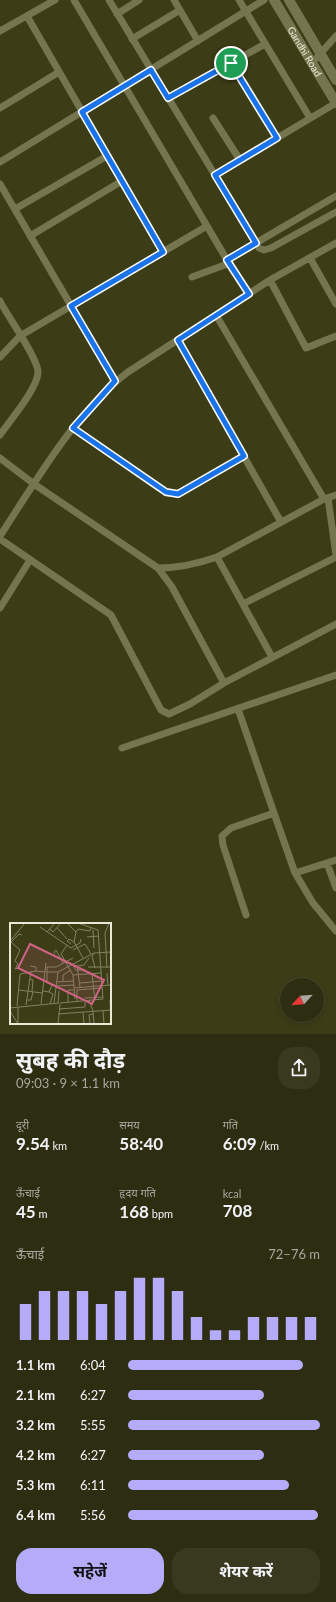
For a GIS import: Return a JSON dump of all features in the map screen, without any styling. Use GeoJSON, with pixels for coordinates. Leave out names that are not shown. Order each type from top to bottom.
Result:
{"type":"FeatureCollection","features":[{"type":"Feature","properties":{"kind":"main road","name":"Gandhi Road"},"geometry":{"type":"LineString","coordinates":[[274,0],[336,103]]}},
{"type":"Feature","properties":{"kind":"main road","name":"Gandhi Road"},"geometry":{"type":"LineString","coordinates":[[289,0],[336,80]]}},
{"type":"Feature","properties":{"kind":"street"},"geometry":{"type":"LineString","coordinates":[[0,31],[54,0]]}},
{"type":"Feature","properties":{"kind":"street"},"geometry":{"type":"LineString","coordinates":[[74,0],[228,262],[249,294]]}},
{"type":"Feature","properties":{"kind":"street"},"geometry":{"type":"LineString","coordinates":[[109,0],[261,249],[266,250],[271,248],[336,212]]}},
{"type":"Feature","properties":{"kind":"street"},"geometry":{"type":"LineString","coordinates":[[117,14],[140,0]]}},
{"type":"Feature","properties":{"kind":"street"},"geometry":{"type":"LineString","coordinates":[[174,0],[198,41]]}},
{"type":"Feature","properties":{"kind":"street"},"geometry":{"type":"LineString","coordinates":[[239,0],[310,118]]}},
{"type":"Feature","properties":{"kind":"street"},"geometry":{"type":"LineString","coordinates":[[0,162],[264,0]]}},
{"type":"Feature","properties":{"kind":"street"},"geometry":{"type":"LineString","coordinates":[[132,39],[180,10]]}},
{"type":"Feature","properties":{"kind":"street"},"geometry":{"type":"LineString","coordinates":[[26,16],[163,252]]}},
{"type":"Feature","properties":{"kind":"street"},"geometry":{"type":"LineString","coordinates":[[312,63],[336,36]]}},
{"type":"Feature","properties":{"kind":"street"},"geometry":{"type":"LineString","coordinates":[[168,98],[265,44]]}},
{"type":"Feature","properties":{"kind":"street"},"geometry":{"type":"LineString","coordinates":[[231,63],[277,138]]}},
{"type":"Feature","properties":{"kind":"street"},"geometry":{"type":"LineString","coordinates":[[0,108],[59,72]]}},
{"type":"Feature","properties":{"kind":"street"},"geometry":{"type":"LineString","coordinates":[[215,175],[336,103]]}},
{"type":"Feature","properties":{"kind":"street"},"geometry":{"type":"LineString","coordinates":[[213,118],[240,160]]}},
{"type":"Feature","properties":{"kind":"street"},"geometry":{"type":"LineString","coordinates":[[15,209],[107,156]]}},
{"type":"Feature","properties":{"kind":"street"},"geometry":{"type":"LineString","coordinates":[[30,236],[122,181]]}},
{"type":"Feature","properties":{"kind":"street"},"geometry":{"type":"LineString","coordinates":[[0,184],[115,381]]}},
{"type":"Feature","properties":{"kind":"street"},"geometry":{"type":"LineString","coordinates":[[192,277],[228,262],[256,243],[336,196]]}},
{"type":"Feature","properties":{"kind":"street"},"geometry":{"type":"LineString","coordinates":[[0,357],[20,336],[207,226]]}},
{"type":"Feature","properties":{"kind":"street"},"geometry":{"type":"LineString","coordinates":[[336,243],[270,280],[115,381],[73,428],[34,484],[0,538],[111,615],[161,710],[169,714],[190,704],[224,683],[272,657],[336,624]]}},
{"type":"Feature","properties":{"kind":"street"},"geometry":{"type":"LineString","coordinates":[[310,258],[336,304]]}},
{"type":"Feature","properties":{"kind":"street"},"geometry":{"type":"LineString","coordinates":[[270,280],[306,348],[336,336]]}},
{"type":"Feature","properties":{"kind":"street"},"geometry":{"type":"LineString","coordinates":[[0,301],[34,358],[38,372],[34,387],[0,435]]}},
{"type":"Feature","properties":{"kind":"street"},"geometry":{"type":"LineString","coordinates":[[216,315],[326,498],[336,556],[243,604]]}},
{"type":"Feature","properties":{"kind":"street"},"geometry":{"type":"LineString","coordinates":[[178,340],[281,522]]}},
{"type":"Feature","properties":{"kind":"street"},"geometry":{"type":"LineString","coordinates":[[73,428],[166,492],[178,494],[244,456]]}},
{"type":"Feature","properties":{"kind":"street"},"geometry":{"type":"LineString","coordinates":[[0,458],[34,484],[158,568],[172,587],[224,683]]}},
{"type":"Feature","properties":{"kind":"street"},"geometry":{"type":"LineString","coordinates":[[158,568],[175,568],[202,563],[217,557],[326,498],[336,495]]}},
{"type":"Feature","properties":{"kind":"street"},"geometry":{"type":"LineString","coordinates":[[217,557],[272,657]]}},
{"type":"Feature","properties":{"kind":"street"},"geometry":{"type":"LineString","coordinates":[[0,608],[30,560]]}},
{"type":"Feature","properties":{"kind":"street"},"geometry":{"type":"LineString","coordinates":[[122,748],[336,675]]}},
{"type":"Feature","properties":{"kind":"street"},"geometry":{"type":"LineString","coordinates":[[238,709],[295,873],[314,903],[336,931]]}},
{"type":"Feature","properties":{"kind":"street"},"geometry":{"type":"LineString","coordinates":[[246,915],[223,846],[222,836],[231,828],[274,813]]}},
{"type":"Feature","properties":{"kind":"street"},"geometry":{"type":"LineString","coordinates":[[295,873],[336,860]]}},
{"type":"Feature","properties":{"kind":"street"},"geometry":{"type":"LineString","coordinates":[[327,863],[336,888]]}},
{"type":"Feature","properties":{"kind":"route"},"geometry":{"type":"LineString","coordinates":[[231,63],[277,138],[215,175],[256,243],[227,260],[249,294],[178,340],[244,456],[178,494],[166,492],[73,428],[115,381],[71,306],[163,252],[82,112],[151,70],[168,98],[231,63]]}}]}
